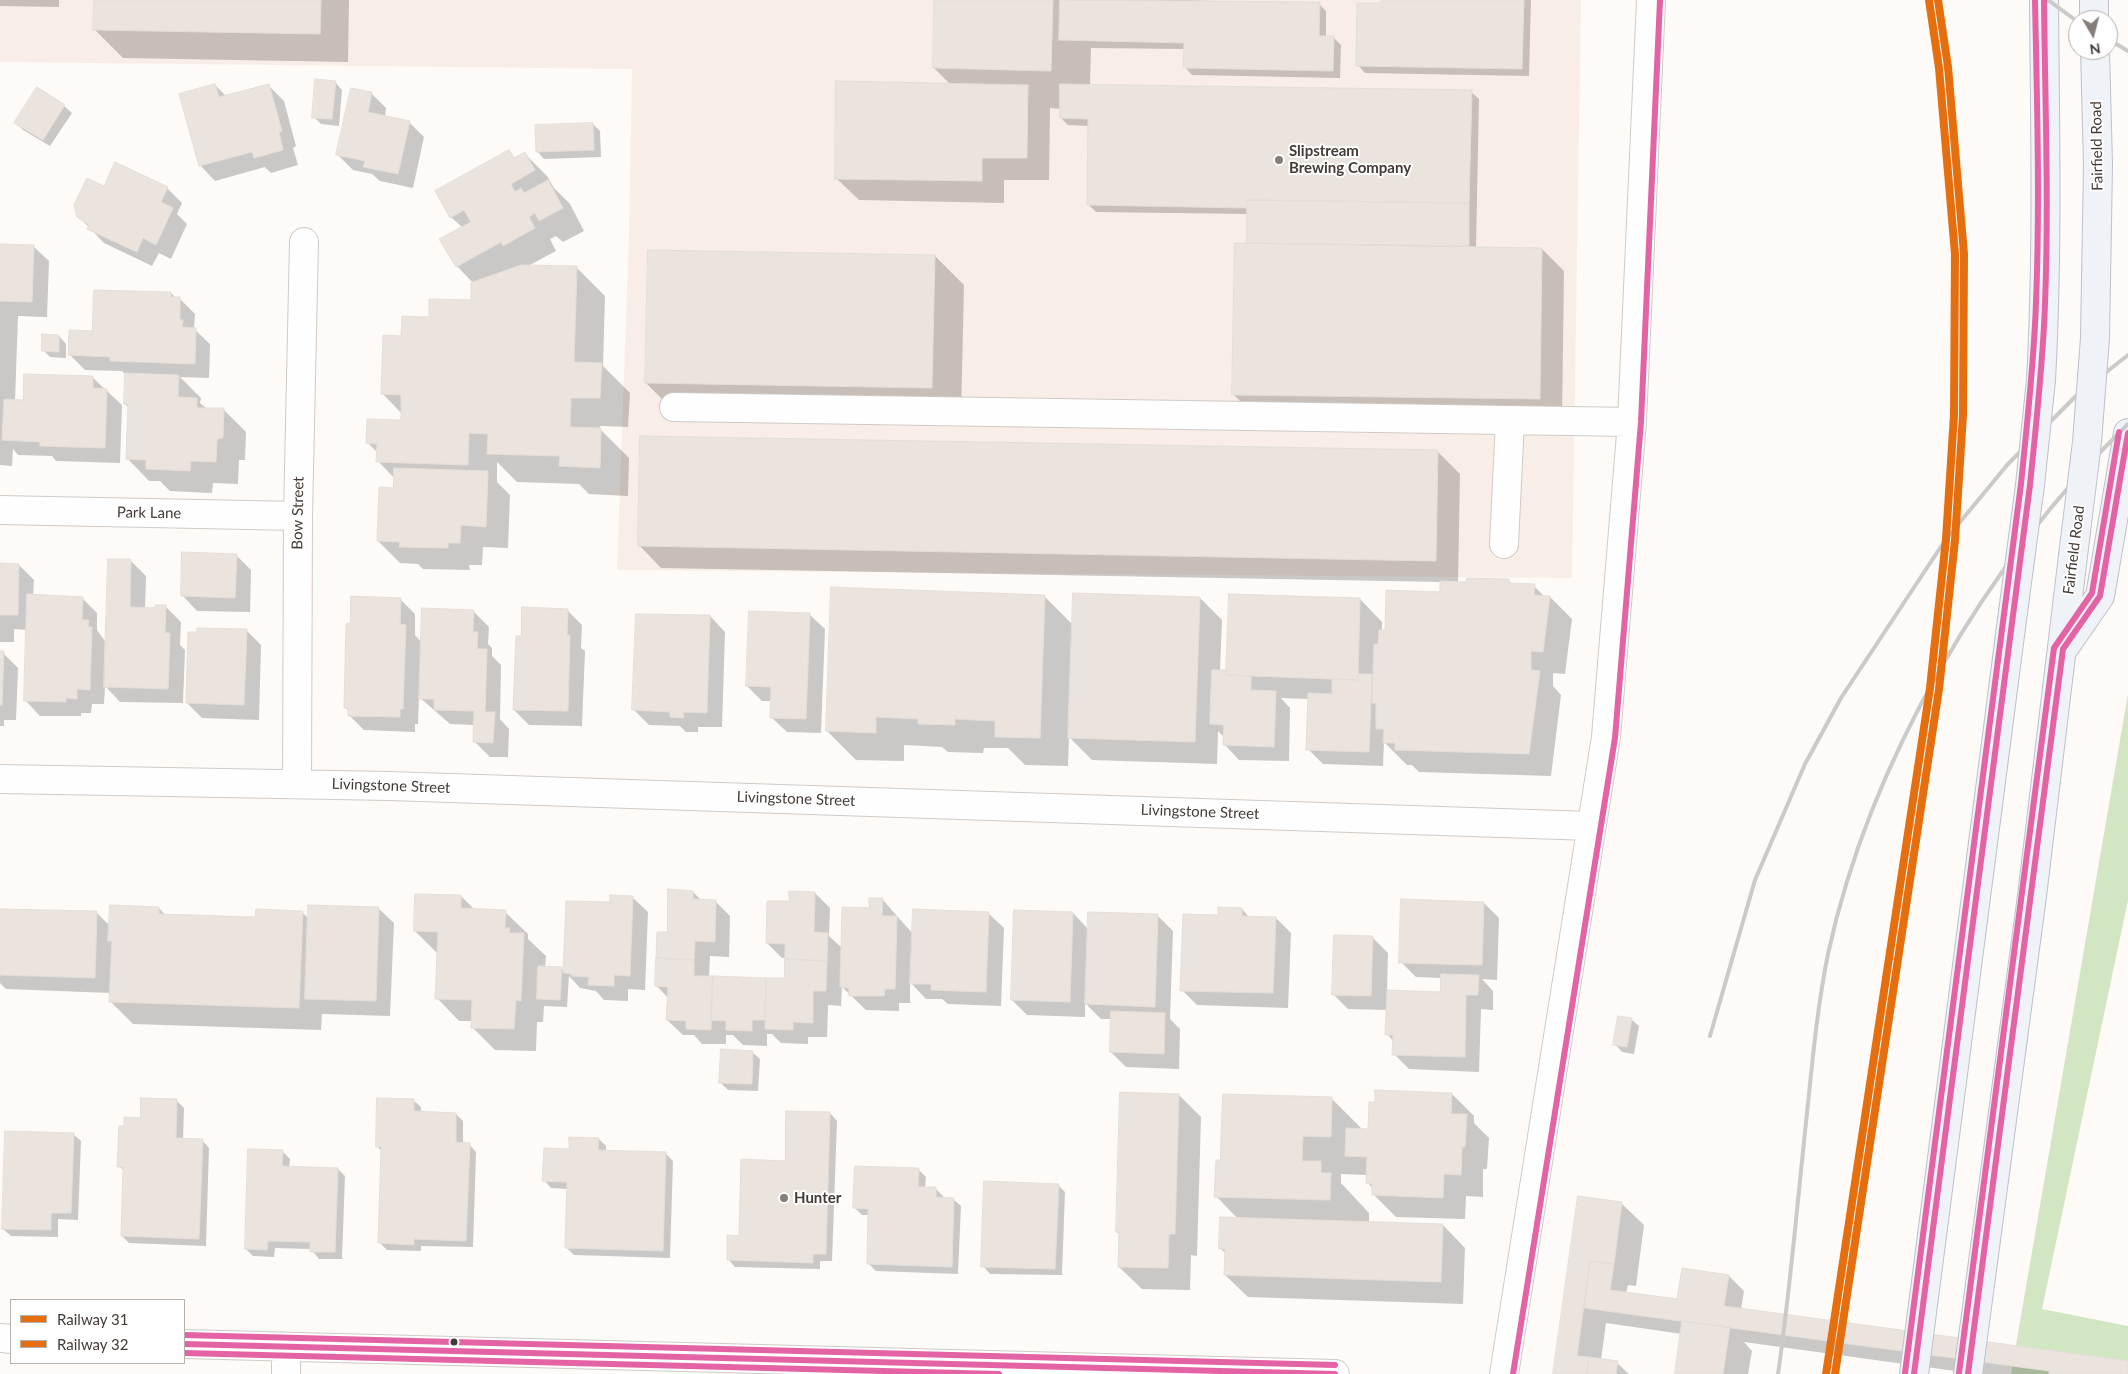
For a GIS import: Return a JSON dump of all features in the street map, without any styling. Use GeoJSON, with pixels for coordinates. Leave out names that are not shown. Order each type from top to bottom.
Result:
{"type":"FeatureCollection","features":[{"type":"Feature","properties":{"kind":"main road"},"geometry":{"type":"LineString","coordinates":[[1914,1374],[2030,486],[2041,380],[2045,304],[2046,210],[2044,0]]}},
{"type":"Feature","properties":{"kind":"main road","name":"Fairfield Road"},"geometry":{"type":"LineString","coordinates":[[1968,1374],[2032,896],[2087,442],[2095,338],[2098,165],[2095,60]]}},
{"type":"Feature","properties":{"kind":"main road"},"geometry":{"type":"LineString","coordinates":[[2063,649],[2100,596],[2128,433]]}},
{"type":"Feature","properties":{"kind":"street"},"geometry":{"type":"LineString","coordinates":[[1504,1374],[1606,737],[1632,422],[1651,0]]}},
{"type":"Feature","properties":{"kind":"street","name":"Bow Street"},"geometry":{"type":"LineString","coordinates":[[297,783],[298,516],[304,242]]}},
{"type":"Feature","properties":{"kind":"street"},"geometry":{"type":"LineString","coordinates":[[674,407],[1632,422]]}},
{"type":"Feature","properties":{"kind":"street"},"geometry":{"type":"LineString","coordinates":[[1504,544],[1510,421]]}},
{"type":"Feature","properties":{"kind":"street","name":"Park Lane"},"geometry":{"type":"LineString","coordinates":[[0,510],[298,516]]}},
{"type":"Feature","properties":{"kind":"street","name":"Livingstone Street"},"geometry":{"type":"LineString","coordinates":[[0,779],[297,783],[1591,826]]}},
{"type":"Feature","properties":{"kind":"street"},"geometry":{"type":"LineString","coordinates":[[185,1344],[1335,1374]]}},
{"type":"Feature","properties":{"kind":"street"},"geometry":{"type":"LineString","coordinates":[[286,1347],[286,1374]]}},
{"type":"Feature","properties":{"kind":"shaded area"},"geometry":{"type":"Polygon","coordinates":[[[0,0],[1581,0],[1572,578],[617,570],[629,234],[632,69],[0,62],[0,0]]]}},
{"type":"Feature","properties":{"kind":"green space"},"geometry":{"type":"Polygon","coordinates":[[[2128,694],[2128,900],[2042,1309],[2128,1326],[2128,1374],[2011,1374],[2128,694]]]}},
{"type":"Feature","properties":{"kind":"building"},"geometry":{"type":"Polygon","coordinates":[[[94,0],[321,0],[320,34],[93,30],[94,0]]]}},
{"type":"Feature","properties":{"kind":"building"},"geometry":{"type":"Polygon","coordinates":[[[934,0],[1053,0],[1051,71],[933,68],[934,0]]]}},
{"type":"Feature","properties":{"kind":"building"},"geometry":{"type":"Polygon","coordinates":[[[1060,0],[1320,2],[1319,36],[1334,36],[1333,71],[1183,68],[1184,43],[1059,40],[1060,0]]]}},
{"type":"Feature","properties":{"kind":"building"},"geometry":{"type":"Polygon","coordinates":[[[1382,0],[1524,0],[1522,69],[1356,66],[1357,3],[1381,3],[1382,0]]]}},
{"type":"Feature","properties":{"kind":"building"},"geometry":{"type":"Polygon","coordinates":[[[315,79],[336,81],[332,119],[312,118],[315,79]]]}},
{"type":"Feature","properties":{"kind":"building"},"geometry":{"type":"Polygon","coordinates":[[[836,81],[1028,85],[1027,158],[982,158],[982,181],[835,179],[836,81]]]}},
{"type":"Feature","properties":{"kind":"building"},"geometry":{"type":"Polygon","coordinates":[[[215,84],[219,97],[269,84],[282,131],[279,132],[283,150],[254,158],[252,152],[199,166],[179,94],[215,84]]]}},
{"type":"Feature","properties":{"kind":"building","name":"Slipstream Brewing Company"},"geometry":{"type":"Polygon","coordinates":[[[1060,84],[1472,90],[1469,203],[1247,200],[1247,208],[1087,205],[1088,119],[1060,118],[1060,84]]]}},
{"type":"Feature","properties":{"kind":"building"},"geometry":{"type":"Polygon","coordinates":[[[37,87],[65,105],[43,140],[14,123],[37,87]]]}},
{"type":"Feature","properties":{"kind":"building"},"geometry":{"type":"Polygon","coordinates":[[[351,88],[372,92],[368,112],[410,121],[398,174],[363,167],[365,161],[336,155],[351,88]]]}},
{"type":"Feature","properties":{"kind":"building"},"geometry":{"type":"Polygon","coordinates":[[[593,123],[594,150],[536,152],[535,125],[593,123]]]}},
{"type":"Feature","properties":{"kind":"building"},"geometry":{"type":"Polygon","coordinates":[[[509,150],[514,158],[525,152],[535,170],[511,184],[515,192],[521,188],[524,193],[548,180],[563,208],[539,221],[535,213],[529,217],[535,228],[503,246],[501,242],[456,267],[439,239],[471,222],[464,210],[450,218],[435,191],[509,150]]]}},
{"type":"Feature","properties":{"kind":"building"},"geometry":{"type":"Polygon","coordinates":[[[115,162],[168,187],[161,202],[173,208],[156,245],[143,238],[137,252],[87,229],[89,225],[77,217],[74,205],[87,178],[104,186],[115,162]]]}},
{"type":"Feature","properties":{"kind":"building"},"geometry":{"type":"Polygon","coordinates":[[[1247,200],[1469,203],[1469,246],[1247,243],[1247,200]]]}},
{"type":"Feature","properties":{"kind":"building"},"geometry":{"type":"Polygon","coordinates":[[[1235,243],[1542,248],[1540,399],[1232,395],[1235,243]]]}},
{"type":"Feature","properties":{"kind":"building"},"geometry":{"type":"Polygon","coordinates":[[[0,244],[34,245],[32,302],[0,301],[0,244]]]}},
{"type":"Feature","properties":{"kind":"building"},"geometry":{"type":"Polygon","coordinates":[[[648,250],[935,255],[932,388],[645,383],[648,250]]]}},
{"type":"Feature","properties":{"kind":"building"},"geometry":{"type":"Polygon","coordinates":[[[521,265],[577,266],[574,362],[602,363],[600,398],[571,398],[570,427],[601,428],[600,468],[559,466],[560,456],[487,454],[488,434],[469,433],[468,465],[376,462],[377,444],[366,443],[367,419],[401,420],[401,395],[381,394],[383,335],[401,336],[402,316],[429,317],[429,299],[471,300],[471,283],[521,265]]]}},
{"type":"Feature","properties":{"kind":"building"},"geometry":{"type":"Polygon","coordinates":[[[94,290],[171,292],[171,297],[180,297],[180,320],[183,320],[182,327],[196,328],[195,364],[110,361],[110,357],[68,355],[69,330],[92,331],[94,290]]]}},
{"type":"Feature","properties":{"kind":"building"},"geometry":{"type":"Polygon","coordinates":[[[42,334],[59,335],[59,352],[42,351],[42,334]]]}},
{"type":"Feature","properties":{"kind":"building"},"geometry":{"type":"Polygon","coordinates":[[[125,373],[179,375],[178,397],[197,398],[197,408],[224,408],[223,438],[217,439],[216,462],[191,461],[190,471],[146,469],[146,460],[126,459],[128,404],[124,404],[125,373]]]}},
{"type":"Feature","properties":{"kind":"building"},"geometry":{"type":"Polygon","coordinates":[[[24,374],[93,376],[93,388],[107,389],[105,448],[40,446],[40,442],[2,440],[4,399],[23,400],[24,374]]]}},
{"type":"Feature","properties":{"kind":"building"},"geometry":{"type":"Polygon","coordinates":[[[640,436],[1438,450],[1436,561],[638,546],[640,436]]]}},
{"type":"Feature","properties":{"kind":"building"},"geometry":{"type":"Polygon","coordinates":[[[394,468],[488,471],[486,527],[461,525],[460,543],[448,543],[448,548],[399,547],[400,542],[377,541],[379,487],[393,488],[394,468]]]}},
{"type":"Feature","properties":{"kind":"building"},"geometry":{"type":"Polygon","coordinates":[[[182,552],[237,554],[235,598],[181,596],[182,552]]]}},
{"type":"Feature","properties":{"kind":"building"},"geometry":{"type":"Polygon","coordinates":[[[108,559],[131,559],[130,607],[155,608],[155,605],[166,605],[165,633],[170,633],[168,689],[104,687],[108,559]]]}},
{"type":"Feature","properties":{"kind":"building"},"geometry":{"type":"Polygon","coordinates":[[[0,563],[19,564],[18,615],[0,615],[0,563]]]}},
{"type":"Feature","properties":{"kind":"building"},"geometry":{"type":"Polygon","coordinates":[[[1467,578],[1509,579],[1509,583],[1535,584],[1534,595],[1550,596],[1543,652],[1531,651],[1531,670],[1540,671],[1529,754],[1395,750],[1395,743],[1383,743],[1384,729],[1376,729],[1376,703],[1372,703],[1374,644],[1378,644],[1379,630],[1385,630],[1386,590],[1440,592],[1440,581],[1466,582],[1467,578]]]}},
{"type":"Feature","properties":{"kind":"building"},"geometry":{"type":"Polygon","coordinates":[[[831,587],[1045,595],[1040,738],[995,737],[995,721],[955,719],[955,725],[918,724],[918,719],[876,717],[876,733],[826,731],[831,587]]]}},
{"type":"Feature","properties":{"kind":"building"},"geometry":{"type":"Polygon","coordinates":[[[1073,593],[1200,597],[1195,742],[1068,738],[1073,593]]]}},
{"type":"Feature","properties":{"kind":"building"},"geometry":{"type":"Polygon","coordinates":[[[27,594],[83,597],[82,620],[89,620],[88,627],[92,627],[90,690],[77,689],[77,699],[66,698],[66,702],[24,701],[27,594]]]}},
{"type":"Feature","properties":{"kind":"building"},"geometry":{"type":"Polygon","coordinates":[[[1229,594],[1360,598],[1358,680],[1226,675],[1229,594]]]}},
{"type":"Feature","properties":{"kind":"building"},"geometry":{"type":"Polygon","coordinates":[[[351,596],[401,598],[400,624],[406,625],[403,709],[400,709],[400,717],[348,716],[348,708],[344,708],[346,624],[350,623],[351,596]]]}},
{"type":"Feature","properties":{"kind":"building"},"geometry":{"type":"Polygon","coordinates":[[[522,607],[568,609],[567,635],[570,635],[568,711],[513,710],[516,636],[521,636],[522,607]]]}},
{"type":"Feature","properties":{"kind":"building"},"geometry":{"type":"Polygon","coordinates":[[[422,608],[474,610],[473,632],[478,632],[477,649],[487,649],[485,712],[495,712],[493,743],[473,742],[474,711],[434,710],[434,699],[419,699],[422,608]]]}},
{"type":"Feature","properties":{"kind":"building"},"geometry":{"type":"Polygon","coordinates":[[[749,611],[810,613],[806,719],[770,718],[771,687],[746,686],[749,611]]]}},
{"type":"Feature","properties":{"kind":"building"},"geometry":{"type":"Polygon","coordinates":[[[636,614],[710,615],[707,713],[683,712],[684,718],[670,717],[670,712],[632,710],[636,614]]]}},
{"type":"Feature","properties":{"kind":"building"},"geometry":{"type":"Polygon","coordinates":[[[197,628],[247,629],[244,705],[186,703],[188,632],[197,632],[197,628]]]}},
{"type":"Feature","properties":{"kind":"building"},"geometry":{"type":"Polygon","coordinates":[[[0,651],[4,651],[2,705],[0,705],[0,651]]]}},
{"type":"Feature","properties":{"kind":"building"},"geometry":{"type":"Polygon","coordinates":[[[1212,670],[1226,670],[1226,675],[1251,676],[1251,690],[1276,691],[1274,747],[1223,745],[1224,725],[1210,724],[1212,670]]]}},
{"type":"Feature","properties":{"kind":"building"},"geometry":{"type":"Polygon","coordinates":[[[1358,674],[1372,674],[1369,752],[1306,750],[1308,693],[1332,694],[1332,679],[1358,680],[1358,674]]]}},
{"type":"Feature","properties":{"kind":"building"},"geometry":{"type":"Polygon","coordinates":[[[668,889],[693,891],[693,899],[716,900],[715,942],[695,941],[694,960],[656,958],[657,932],[667,932],[668,889]]]}},
{"type":"Feature","properties":{"kind":"building"},"geometry":{"type":"Polygon","coordinates":[[[789,891],[815,892],[814,932],[828,933],[827,961],[785,959],[785,944],[766,943],[767,901],[789,901],[789,891]]]}},
{"type":"Feature","properties":{"kind":"building"},"geometry":{"type":"Polygon","coordinates":[[[415,894],[461,895],[461,908],[506,910],[505,928],[510,928],[509,933],[524,933],[521,1001],[516,1000],[514,1029],[471,1028],[472,1000],[435,999],[438,932],[414,931],[415,894]]]}},
{"type":"Feature","properties":{"kind":"building"},"geometry":{"type":"Polygon","coordinates":[[[610,895],[633,896],[630,976],[614,975],[614,986],[588,985],[589,977],[572,976],[572,974],[563,973],[566,901],[610,902],[610,895]]]}},
{"type":"Feature","properties":{"kind":"building"},"geometry":{"type":"Polygon","coordinates":[[[869,898],[883,898],[882,916],[897,916],[895,989],[885,989],[884,996],[849,996],[849,988],[840,987],[842,907],[869,908],[869,898]]]}},
{"type":"Feature","properties":{"kind":"building"},"geometry":{"type":"Polygon","coordinates":[[[1401,899],[1484,902],[1482,965],[1399,963],[1401,899]]]}},
{"type":"Feature","properties":{"kind":"building"},"geometry":{"type":"Polygon","coordinates":[[[110,905],[159,907],[159,914],[255,917],[256,909],[303,911],[299,1008],[109,1002],[112,941],[108,941],[110,905]]]}},
{"type":"Feature","properties":{"kind":"building"},"geometry":{"type":"Polygon","coordinates":[[[308,905],[379,907],[376,1001],[305,999],[308,905]]]}},
{"type":"Feature","properties":{"kind":"building"},"geometry":{"type":"Polygon","coordinates":[[[1218,907],[1242,908],[1242,916],[1276,917],[1273,993],[1180,991],[1183,914],[1218,915],[1218,907]]]}},
{"type":"Feature","properties":{"kind":"building"},"geometry":{"type":"Polygon","coordinates":[[[0,909],[97,911],[95,978],[0,975],[0,909]]]}},
{"type":"Feature","properties":{"kind":"building"},"geometry":{"type":"Polygon","coordinates":[[[913,909],[989,912],[986,992],[931,990],[931,984],[910,984],[913,909]]]}},
{"type":"Feature","properties":{"kind":"building"},"geometry":{"type":"Polygon","coordinates":[[[1014,910],[1073,912],[1070,1002],[1011,1000],[1014,910]]]}},
{"type":"Feature","properties":{"kind":"building"},"geometry":{"type":"Polygon","coordinates":[[[1088,912],[1158,914],[1155,1007],[1085,1004],[1088,912]]]}},
{"type":"Feature","properties":{"kind":"building"},"geometry":{"type":"Polygon","coordinates":[[[1334,935],[1373,936],[1371,996],[1332,995],[1334,935]]]}},
{"type":"Feature","properties":{"kind":"building"},"geometry":{"type":"Polygon","coordinates":[[[656,958],[694,960],[694,976],[713,976],[711,1030],[686,1029],[686,1021],[666,1020],[668,987],[655,986],[656,958]]]}},
{"type":"Feature","properties":{"kind":"building"},"geometry":{"type":"Polygon","coordinates":[[[785,959],[827,961],[826,991],[813,991],[813,1023],[793,1022],[793,1030],[765,1029],[766,978],[784,978],[785,959]]]}},
{"type":"Feature","properties":{"kind":"building"},"geometry":{"type":"Polygon","coordinates":[[[538,966],[562,967],[560,1000],[537,999],[538,966]]]}},
{"type":"Feature","properties":{"kind":"building"},"geometry":{"type":"Polygon","coordinates":[[[1441,974],[1479,975],[1478,995],[1466,995],[1465,1057],[1392,1055],[1393,1035],[1385,1035],[1387,990],[1440,992],[1441,974]]]}},
{"type":"Feature","properties":{"kind":"building"},"geometry":{"type":"Polygon","coordinates":[[[713,976],[766,978],[765,1020],[752,1020],[752,1031],[726,1030],[726,1021],[711,1020],[713,976]]]}},
{"type":"Feature","properties":{"kind":"building"},"geometry":{"type":"Polygon","coordinates":[[[1111,1011],[1165,1013],[1164,1054],[1110,1052],[1111,1011]]]}},
{"type":"Feature","properties":{"kind":"building"},"geometry":{"type":"Polygon","coordinates":[[[1618,1016],[1632,1018],[1627,1047],[1613,1045],[1618,1016]]]}},
{"type":"Feature","properties":{"kind":"building"},"geometry":{"type":"Polygon","coordinates":[[[721,1049],[753,1051],[752,1084],[719,1083],[721,1049]]]}},
{"type":"Feature","properties":{"kind":"building"},"geometry":{"type":"Polygon","coordinates":[[[1375,1090],[1452,1093],[1451,1114],[1467,1114],[1465,1147],[1462,1147],[1461,1175],[1444,1174],[1443,1198],[1372,1195],[1372,1184],[1366,1183],[1367,1157],[1345,1156],[1346,1128],[1368,1129],[1369,1102],[1375,1102],[1375,1090]]]}},
{"type":"Feature","properties":{"kind":"building"},"geometry":{"type":"Polygon","coordinates":[[[1120,1092],[1179,1094],[1175,1234],[1169,1234],[1168,1268],[1118,1267],[1119,1232],[1116,1232],[1120,1092]]]}},
{"type":"Feature","properties":{"kind":"building"},"geometry":{"type":"Polygon","coordinates":[[[1223,1094],[1332,1097],[1331,1137],[1303,1136],[1302,1161],[1321,1161],[1321,1173],[1331,1173],[1330,1200],[1214,1197],[1216,1160],[1220,1160],[1223,1094]]]}},
{"type":"Feature","properties":{"kind":"building"},"geometry":{"type":"Polygon","coordinates":[[[141,1098],[177,1099],[176,1138],[203,1139],[199,1239],[121,1236],[123,1167],[117,1167],[119,1126],[124,1126],[124,1117],[140,1118],[141,1098]]]}},
{"type":"Feature","properties":{"kind":"building"},"geometry":{"type":"Polygon","coordinates":[[[377,1098],[414,1099],[414,1111],[456,1113],[456,1142],[470,1143],[466,1241],[414,1239],[414,1245],[378,1243],[381,1147],[376,1147],[377,1098]]]}},
{"type":"Feature","properties":{"kind":"building","name":"Hunter"},"geometry":{"type":"Polygon","coordinates":[[[786,1111],[830,1112],[826,1254],[813,1254],[813,1263],[727,1260],[727,1235],[739,1236],[741,1159],[785,1161],[786,1111]]]}},
{"type":"Feature","properties":{"kind":"building"},"geometry":{"type":"Polygon","coordinates":[[[5,1131],[74,1133],[71,1213],[51,1213],[51,1230],[2,1229],[5,1131]]]}},
{"type":"Feature","properties":{"kind":"building"},"geometry":{"type":"Polygon","coordinates":[[[569,1137],[599,1138],[598,1150],[666,1152],[663,1251],[565,1248],[567,1182],[542,1181],[544,1148],[569,1149],[569,1137]]]}},
{"type":"Feature","properties":{"kind":"building"},"geometry":{"type":"Polygon","coordinates":[[[248,1149],[283,1150],[282,1166],[338,1168],[335,1252],[310,1252],[310,1242],[268,1241],[267,1250],[245,1249],[248,1149]]]}},
{"type":"Feature","properties":{"kind":"building"},"geometry":{"type":"Polygon","coordinates":[[[855,1166],[919,1168],[918,1187],[936,1187],[936,1197],[954,1198],[952,1267],[867,1264],[868,1209],[853,1208],[855,1166]]]}},
{"type":"Feature","properties":{"kind":"building"},"geometry":{"type":"Polygon","coordinates":[[[984,1181],[1059,1184],[1055,1269],[981,1267],[984,1181]]]}},
{"type":"Feature","properties":{"kind":"building"},"geometry":{"type":"Polygon","coordinates":[[[1578,1196],[1622,1202],[1614,1264],[1590,1261],[1577,1356],[1589,1357],[1587,1374],[1553,1374],[1578,1196]]]}},
{"type":"Feature","properties":{"kind":"building"},"geometry":{"type":"Polygon","coordinates":[[[1220,1217],[1443,1224],[1441,1282],[1224,1275],[1225,1249],[1219,1249],[1220,1217]]]}},
{"type":"Feature","properties":{"kind":"building"},"geometry":{"type":"Polygon","coordinates":[[[1590,1261],[1614,1264],[1610,1290],[1677,1299],[1682,1268],[1729,1275],[1724,1306],[2128,1361],[2128,1374],[2049,1374],[2049,1371],[1584,1308],[1590,1261]]]}},
{"type":"Feature","properties":{"kind":"building"},"geometry":{"type":"Polygon","coordinates":[[[1682,1321],[1730,1327],[1723,1374],[1675,1374],[1682,1321]]]}},
{"type":"Feature","properties":{"kind":"building"},"geometry":{"type":"Polygon","coordinates":[[[1589,1357],[1618,1361],[1616,1374],[1587,1374],[1589,1357]]]}},
{"type":"Feature","properties":{"kind":"railway"},"geometry":{"type":"LineString","coordinates":[[2048,0],[2068,15]]}},
{"type":"Feature","properties":{"kind":"railway"},"geometry":{"type":"LineString","coordinates":[[2118,45],[2128,51]]}},
{"type":"Feature","properties":{"kind":"railway"},"geometry":{"type":"LineString","coordinates":[[1710,1036],[1755,880],[1805,764],[1841,698],[1946,539],[2008,464],[2076,396],[2128,355]]}},
{"type":"Feature","properties":{"kind":"railway"},"geometry":{"type":"LineString","coordinates":[[1778,1374],[1824,972],[1847,881],[1873,809],[1904,737],[1941,668],[1982,601],[2028,538],[2076,478],[2128,424]]}},
{"type":"Feature","properties":{"kind":"rail line","name":"31"},"geometry":{"type":"LineString","coordinates":[[1826,1374],[1930,688],[1946,539],[1954,415],[1955,254],[1939,68],[1929,0]]}},
{"type":"Feature","properties":{"kind":"rail line","name":"32"},"geometry":{"type":"LineString","coordinates":[[1835,1374],[1939,689],[1955,540],[1963,415],[1964,254],[1948,67],[1938,0]]}},
{"type":"Feature","properties":{"kind":"transit line"},"geometry":{"type":"LineString","coordinates":[[1513,1374],[1615,738],[1641,422],[1660,0]]}},
{"type":"Feature","properties":{"kind":"transit line"},"geometry":{"type":"LineString","coordinates":[[1905,1373],[2021,484],[2028,416],[2034,348],[2038,227],[2035,0]]}},
{"type":"Feature","properties":{"kind":"transit line"},"geometry":{"type":"LineString","coordinates":[[1914,1374],[2030,485],[2037,417],[2043,349],[2046,266],[2047,190],[2044,0]]}},
{"type":"Feature","properties":{"kind":"transit line"},"geometry":{"type":"LineString","coordinates":[[1959,1373],[2054,648],[2092,593],[2119,432]]}},
{"type":"Feature","properties":{"kind":"transit line"},"geometry":{"type":"LineString","coordinates":[[1968,1374],[2063,649],[2100,596],[2128,433]]}},
{"type":"Feature","properties":{"kind":"transit line"},"geometry":{"type":"LineString","coordinates":[[185,1335],[1335,1365]]}},
{"type":"Feature","properties":{"kind":"transit line"},"geometry":{"type":"LineString","coordinates":[[185,1344],[1335,1374]]}},
{"type":"Feature","properties":{"kind":"transit line"},"geometry":{"type":"LineString","coordinates":[[185,1353],[999,1374]]}},
{"type":"Feature","properties":{"kind":"place","name":"Slipstream Brewing Company"},"geometry":{"type":"Point","coordinates":[1279,160]}},
{"type":"Feature","properties":{"kind":"place","name":"Hunter"},"geometry":{"type":"Point","coordinates":[784,1198]}}]}
